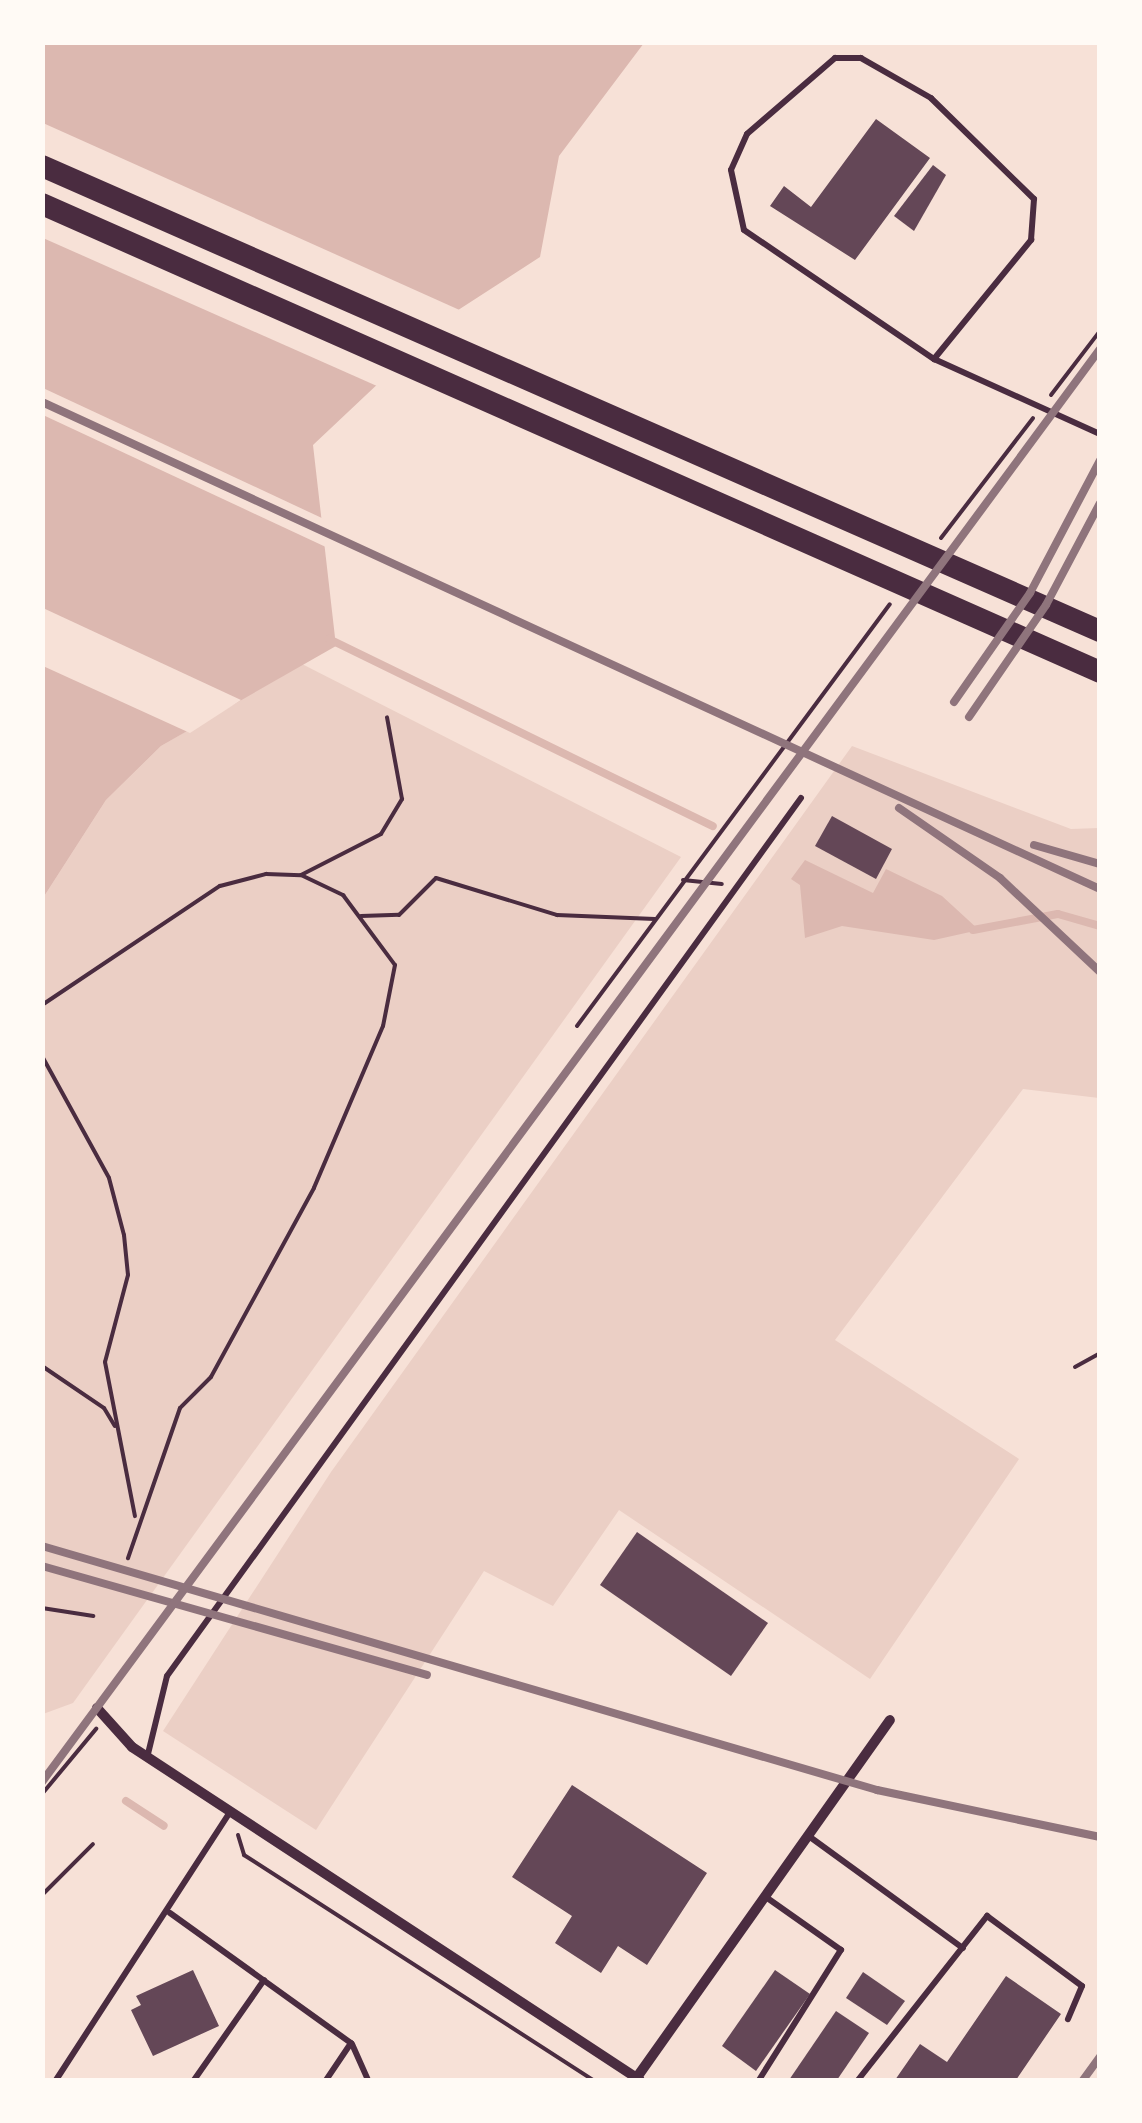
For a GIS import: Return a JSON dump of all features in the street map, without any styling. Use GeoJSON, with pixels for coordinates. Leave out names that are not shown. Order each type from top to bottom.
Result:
{"type":"FeatureCollection","features":[{"type":"Feature","properties":{"kind":"main road"},"geometry":{"type":"LineString","coordinates":[[42,166],[1100,631]]}},
{"type":"Feature","properties":{"kind":"main road"},"geometry":{"type":"LineString","coordinates":[[42,204],[1100,672]]}},
{"type":"Feature","properties":{"kind":"street"},"geometry":{"type":"LineString","coordinates":[[97,1708],[148,1758],[637,2080],[890,1720]]}},
{"type":"Feature","properties":{"kind":"lane"},"geometry":{"type":"LineString","coordinates":[[934,359],[1014,268],[1031,240],[1034,199],[931,98],[861,58],[834,58],[747,134],[731,170],[731,200],[744,230],[817,288],[934,359],[1100,434]]}},
{"type":"Feature","properties":{"kind":"lane"},"geometry":{"type":"LineString","coordinates":[[148,1758],[167,1676],[800,798]]}},
{"type":"Feature","properties":{"kind":"lane"},"geometry":{"type":"LineString","coordinates":[[56,2080],[170,1913],[230,1812]]}},
{"type":"Feature","properties":{"kind":"lane"},"geometry":{"type":"LineString","coordinates":[[810,1837],[963,1948]]}},
{"type":"Feature","properties":{"kind":"lane"},"geometry":{"type":"LineString","coordinates":[[759,2080],[841,1950],[764,1896]]}},
{"type":"Feature","properties":{"kind":"lane"},"geometry":{"type":"LineString","coordinates":[[170,1913],[352,2043],[368,2080]]}},
{"type":"Feature","properties":{"kind":"lane"},"geometry":{"type":"LineString","coordinates":[[858,2080],[987,1916],[1082,1986],[1068,2019]]}},
{"type":"Feature","properties":{"kind":"lane"},"geometry":{"type":"LineString","coordinates":[[194,2080],[264,1980]]}},
{"type":"Feature","properties":{"kind":"lane"},"geometry":{"type":"LineString","coordinates":[[326,2080],[352,2043]]}},
{"type":"Feature","properties":{"kind":"path"},"geometry":{"type":"LineString","coordinates":[[931,550],[1100,331]]}},
{"type":"Feature","properties":{"kind":"path"},"geometry":{"type":"LineString","coordinates":[[577,1026],[895,598]]}},
{"type":"Feature","properties":{"kind":"path"},"geometry":{"type":"LineString","coordinates":[[42,1005],[220,886],[301,875],[381,834],[402,799],[387,718]]}},
{"type":"Feature","properties":{"kind":"path"},"geometry":{"type":"LineString","coordinates":[[128,1558],[136,1521],[180,1408],[211,1377],[314,1188],[383,1026],[394,965],[343,895],[301,875]]}},
{"type":"Feature","properties":{"kind":"path"},"geometry":{"type":"LineString","coordinates":[[359,916],[399,915],[436,878],[557,915],[655,918]]}},
{"type":"Feature","properties":{"kind":"path"},"geometry":{"type":"LineString","coordinates":[[683,880],[736,887]]}},
{"type":"Feature","properties":{"kind":"path"},"geometry":{"type":"LineString","coordinates":[[42,1056],[109,1178],[124,1234],[128,1275],[105,1362],[136,1521]]}},
{"type":"Feature","properties":{"kind":"path"},"geometry":{"type":"LineString","coordinates":[[1075,1366],[1100,1353]]}},
{"type":"Feature","properties":{"kind":"path"},"geometry":{"type":"LineString","coordinates":[[44,1369],[104,1408],[118,1430]]}},
{"type":"Feature","properties":{"kind":"path"},"geometry":{"type":"LineString","coordinates":[[42,1608],[93,1616]]}},
{"type":"Feature","properties":{"kind":"path"},"geometry":{"type":"LineString","coordinates":[[42,1794],[108,1720]]}},
{"type":"Feature","properties":{"kind":"path"},"geometry":{"type":"LineString","coordinates":[[230,1812],[244,1855],[593,2080]]}},
{"type":"Feature","properties":{"kind":"path"},"geometry":{"type":"LineString","coordinates":[[42,1895],[93,1844]]}},
{"type":"Feature","properties":{"kind":"shaded area"},"geometry":{"type":"Polygon","coordinates":[[[43,43],[644,43],[559,156],[540,257],[452,314],[313,445],[336,646],[161,746],[106,800],[43,898],[43,43]]]}},
{"type":"Feature","properties":{"kind":"shaded area"},"geometry":{"type":"Polygon","coordinates":[[[302,664],[681,857],[73,1703],[43,1714],[43,898],[106,800],[161,746],[302,664]]]}},
{"type":"Feature","properties":{"kind":"shaded area"},"geometry":{"type":"Polygon","coordinates":[[[852,746],[1071,829],[1099,828],[1099,1098],[1023,1089],[835,1340],[1019,1459],[870,1679],[619,1510],[553,1606],[484,1571],[316,1830],[163,1731],[331,1472],[852,746]]]}},
{"type":"Feature","properties":{"kind":"shaded area"},"geometry":{"type":"Polygon","coordinates":[[[805,860],[873,893],[886,869],[942,896],[979,930],[934,940],[842,926],[805,938],[800,885],[791,879],[805,860]]]}},
{"type":"Feature","properties":{"kind":"pier"},"geometry":{"type":"Polygon","coordinates":[[[43,123],[464,312],[386,390],[43,238],[43,123]]]}},
{"type":"Feature","properties":{"kind":"pier"},"geometry":{"type":"Polygon","coordinates":[[[43,388],[324,519],[328,548],[43,415],[43,388]]]}},
{"type":"Feature","properties":{"kind":"pier"},"geometry":{"type":"Polygon","coordinates":[[[43,608],[241,700],[190,733],[43,666],[43,608]]]}},
{"type":"Feature","properties":{"kind":"building"},"geometry":{"type":"Polygon","coordinates":[[[876,119],[930,158],[855,260],[770,206],[784,186],[811,207],[876,119]]]}},
{"type":"Feature","properties":{"kind":"building"},"geometry":{"type":"Polygon","coordinates":[[[933,165],[946,175],[914,231],[894,216],[933,165]]]}},
{"type":"Feature","properties":{"kind":"building"},"geometry":{"type":"Polygon","coordinates":[[[832,816],[892,849],[876,879],[815,846],[832,816]]]}},
{"type":"Feature","properties":{"kind":"building"},"geometry":{"type":"Polygon","coordinates":[[[637,1532],[768,1623],[731,1676],[600,1585],[637,1532]]]}},
{"type":"Feature","properties":{"kind":"building"},"geometry":{"type":"Polygon","coordinates":[[[572,1785],[707,1873],[647,1965],[618,1946],[601,1973],[555,1943],[572,1916],[512,1877],[572,1785]]]}},
{"type":"Feature","properties":{"kind":"building"},"geometry":{"type":"Polygon","coordinates":[[[193,1970],[219,2026],[153,2056],[131,2010],[141,2005],[136,1996],[193,1970]]]}},
{"type":"Feature","properties":{"kind":"building"},"geometry":{"type":"Polygon","coordinates":[[[775,1970],[810,1994],[756,2071],[722,2046],[775,1970]]]}},
{"type":"Feature","properties":{"kind":"building"},"geometry":{"type":"Polygon","coordinates":[[[863,1972],[905,2001],[887,2025],[846,1998],[863,1972]]]}},
{"type":"Feature","properties":{"kind":"building"},"geometry":{"type":"Polygon","coordinates":[[[1006,1976],[1061,2014],[1016,2080],[895,2080],[920,2044],[947,2062],[1006,1976]]]}},
{"type":"Feature","properties":{"kind":"building"},"geometry":{"type":"Polygon","coordinates":[[[836,2011],[869,2033],[837,2080],[789,2080],[836,2011]]]}},
{"type":"Feature","properties":{"kind":"waterway"},"geometry":{"type":"LineString","coordinates":[[329,639],[713,826]]}},
{"type":"Feature","properties":{"kind":"waterway"},"geometry":{"type":"LineString","coordinates":[[973,930],[1058,914],[1100,926]]}},
{"type":"Feature","properties":{"kind":"waterway"},"geometry":{"type":"LineString","coordinates":[[126,1801],[164,1826]]}},
{"type":"Feature","properties":{"kind":"railway"},"geometry":{"type":"LineString","coordinates":[[42,1782],[1100,349]]}},
{"type":"Feature","properties":{"kind":"railway"},"geometry":{"type":"LineString","coordinates":[[42,402],[1100,889]]}},
{"type":"Feature","properties":{"kind":"railway"},"geometry":{"type":"LineString","coordinates":[[954,702],[1030,593],[1100,460]]}},
{"type":"Feature","properties":{"kind":"railway"},"geometry":{"type":"LineString","coordinates":[[969,717],[1046,605],[1100,503]]}},
{"type":"Feature","properties":{"kind":"railway"},"geometry":{"type":"LineString","coordinates":[[899,808],[1000,878],[1100,972]]}},
{"type":"Feature","properties":{"kind":"railway"},"geometry":{"type":"LineString","coordinates":[[1034,845],[1100,864]]}},
{"type":"Feature","properties":{"kind":"railway"},"geometry":{"type":"LineString","coordinates":[[42,1546],[877,1790],[1100,1837]]}},
{"type":"Feature","properties":{"kind":"railway"},"geometry":{"type":"LineString","coordinates":[[42,1566],[427,1675]]}},
{"type":"Feature","properties":{"kind":"railway"},"geometry":{"type":"LineString","coordinates":[[1083,2080],[1100,2057]]}}]}
